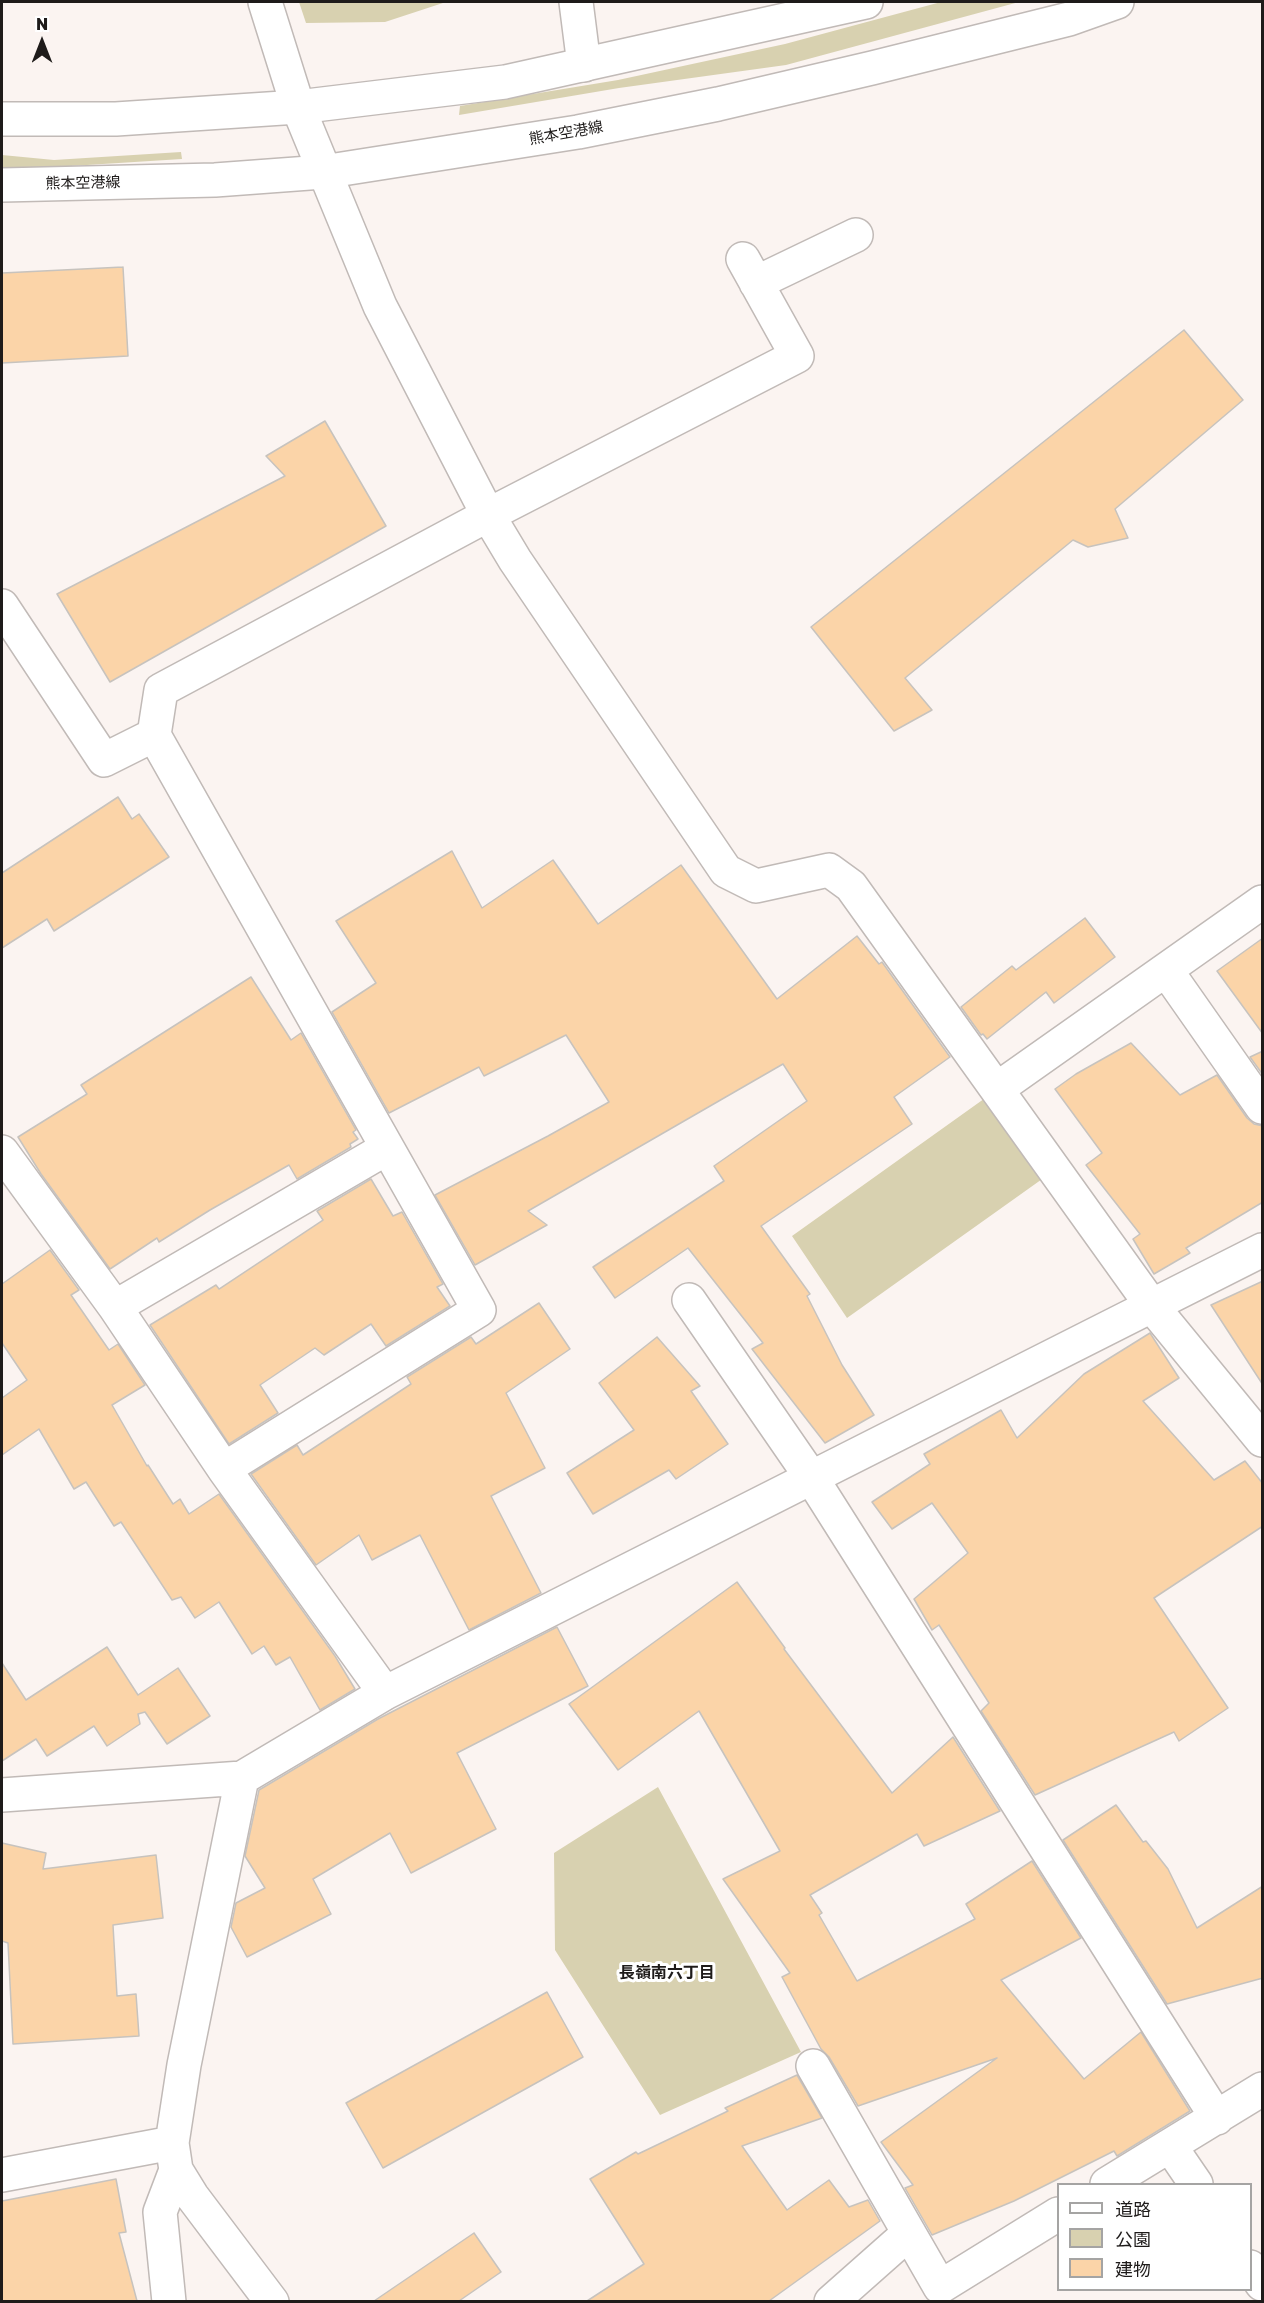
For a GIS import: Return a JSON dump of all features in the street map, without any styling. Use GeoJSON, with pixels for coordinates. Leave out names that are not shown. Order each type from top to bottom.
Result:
{"type":"FeatureCollection","features":[{"type":"Feature","properties":{"kind":"street"},"geometry":{"type":"LineString","coordinates":[[265,2],[298,107],[380,306],[488,515],[515,560],[726,871],[756,886],[829,870],[851,886],[1152,1306],[1263,1440]]}},
{"type":"Feature","properties":{"kind":"street"},"geometry":{"type":"LineString","coordinates":[[576,2],[584,65]]}},
{"type":"Feature","properties":{"kind":"street"},"geometry":{"type":"LineString","coordinates":[[2,119],[116,119],[298,107],[505,82],[865,2]]}},
{"type":"Feature","properties":{"kind":"street","name":"熊本空港線"},"geometry":{"type":"LineString","coordinates":[[2,185],[215,180],[323,172],[578,132],[717,104],[1069,19],[1117,2]]}},
{"type":"Feature","properties":{"kind":"street"},"geometry":{"type":"LineString","coordinates":[[224,1469],[479,1310],[154,735],[161,690],[488,515],[797,356],[749,271],[856,235]]}},
{"type":"Feature","properties":{"kind":"street"},"geometry":{"type":"LineString","coordinates":[[2,606],[104,760],[154,735]]}},
{"type":"Feature","properties":{"kind":"street"},"geometry":{"type":"LineString","coordinates":[[997,1089],[1263,902]]}},
{"type":"Feature","properties":{"kind":"street"},"geometry":{"type":"LineString","coordinates":[[1166,970],[1263,1107]]}},
{"type":"Feature","properties":{"kind":"street"},"geometry":{"type":"LineString","coordinates":[[115,1307],[387,1148]]}},
{"type":"Feature","properties":{"kind":"street"},"geometry":{"type":"LineString","coordinates":[[2,1152],[115,1307],[224,1469],[385,1693]]}},
{"type":"Feature","properties":{"kind":"street"},"geometry":{"type":"LineString","coordinates":[[2,1795],[242,1778],[385,1693],[1263,1250]]}},
{"type":"Feature","properties":{"kind":"street"},"geometry":{"type":"LineString","coordinates":[[689,1300],[811,1477],[1217,2118]]}},
{"type":"Feature","properties":{"kind":"street"},"geometry":{"type":"LineString","coordinates":[[169,2301],[160,2212],[174,2156],[184,2065],[242,1778]]}},
{"type":"Feature","properties":{"kind":"street"},"geometry":{"type":"LineString","coordinates":[[813,2066],[940,2287],[1057,2215]]}},
{"type":"Feature","properties":{"kind":"street"},"geometry":{"type":"LineString","coordinates":[[1109,2183],[1263,2089]]}},
{"type":"Feature","properties":{"kind":"street"},"geometry":{"type":"LineString","coordinates":[[1170,2146],[1195,2183]]}},
{"type":"Feature","properties":{"kind":"street"},"geometry":{"type":"LineString","coordinates":[[2,2175],[174,2156]]}},
{"type":"Feature","properties":{"kind":"street"},"geometry":{"type":"LineString","coordinates":[[174,2156],[192,2196],[272,2301]]}},
{"type":"Feature","properties":{"kind":"street"},"geometry":{"type":"LineString","coordinates":[[831,2301],[909,2233]]}},
{"type":"Feature","properties":{"kind":"street"},"geometry":{"type":"LineString","coordinates":[[1252,2268],[1263,2284]]}},
{"type":"Feature","properties":{"kind":"green space"},"geometry":{"type":"Polygon","coordinates":[[[299,2],[446,2],[385,22],[306,23],[299,2]]]}},
{"type":"Feature","properties":{"kind":"green space"},"geometry":{"type":"Polygon","coordinates":[[[941,2],[1019,2],[786,65],[619,88],[459,115],[460,106],[618,80],[785,44],[941,2]]]}},
{"type":"Feature","properties":{"kind":"green space"},"geometry":{"type":"Polygon","coordinates":[[[181,152],[182,159],[55,167],[2,167],[2,155],[54,160],[181,152]]]}},
{"type":"Feature","properties":{"kind":"green space"},"geometry":{"type":"Polygon","coordinates":[[[988,1096],[1045,1177],[847,1318],[792,1236],[988,1096]]]}},
{"type":"Feature","properties":{"kind":"green space"},"geometry":{"type":"Polygon","coordinates":[[[658,1787],[801,2052],[660,2115],[555,1950],[554,1853],[658,1787]]]}},
{"type":"Feature","properties":{"kind":"building"},"geometry":{"type":"Polygon","coordinates":[[[123,267],[128,356],[2,363],[2,273],[123,267]]]}},
{"type":"Feature","properties":{"kind":"building"},"geometry":{"type":"Polygon","coordinates":[[[1184,330],[1243,400],[1115,509],[1128,538],[1088,547],[1073,540],[905,678],[932,710],[894,731],[811,627],[1184,330]]]}},
{"type":"Feature","properties":{"kind":"building"},"geometry":{"type":"Polygon","coordinates":[[[325,421],[386,526],[110,682],[57,594],[285,476],[266,456],[325,421]]]}},
{"type":"Feature","properties":{"kind":"building"},"geometry":{"type":"Polygon","coordinates":[[[118,797],[132,819],[139,814],[169,857],[54,931],[47,919],[2,948],[2,873],[118,797]]]}},
{"type":"Feature","properties":{"kind":"building"},"geometry":{"type":"Polygon","coordinates":[[[452,851],[482,908],[553,860],[598,924],[681,865],[777,999],[857,936],[879,964],[882,962],[950,1057],[894,1097],[912,1124],[761,1226],[810,1294],[807,1296],[842,1365],[874,1415],[825,1443],[752,1349],[763,1343],[688,1248],[615,1298],[593,1267],[724,1181],[714,1166],[807,1101],[783,1064],[528,1211],[547,1225],[475,1265],[435,1195],[609,1102],[566,1035],[484,1076],[479,1067],[389,1113],[332,1012],[376,983],[336,921],[452,851]]]}},
{"type":"Feature","properties":{"kind":"building"},"geometry":{"type":"Polygon","coordinates":[[[1085,918],[1115,957],[1054,1003],[1046,992],[987,1039],[983,1034],[981,1035],[961,1007],[1012,966],[1016,970],[1085,918]]]}},
{"type":"Feature","properties":{"kind":"building"},"geometry":{"type":"Polygon","coordinates":[[[1263,938],[1263,1034],[1217,971],[1263,938]]]}},
{"type":"Feature","properties":{"kind":"building"},"geometry":{"type":"Polygon","coordinates":[[[251,977],[291,1040],[301,1033],[356,1130],[353,1132],[358,1139],[350,1144],[351,1147],[297,1179],[289,1165],[159,1242],[157,1238],[110,1269],[41,1174],[18,1137],[87,1094],[81,1085],[251,977]]]}},
{"type":"Feature","properties":{"kind":"building"},"geometry":{"type":"Polygon","coordinates":[[[1131,1043],[1180,1095],[1217,1075],[1247,1118],[1254,1124],[1263,1126],[1263,1202],[1186,1248],[1190,1253],[1154,1274],[1133,1239],[1140,1234],[1086,1165],[1102,1153],[1055,1089],[1076,1074],[1131,1043]]]}},
{"type":"Feature","properties":{"kind":"building"},"geometry":{"type":"Polygon","coordinates":[[[1263,1051],[1263,1075],[1250,1057],[1263,1051]]]}},
{"type":"Feature","properties":{"kind":"building"},"geometry":{"type":"Polygon","coordinates":[[[371,1179],[393,1216],[402,1212],[443,1284],[437,1287],[450,1306],[386,1346],[371,1324],[324,1355],[315,1348],[260,1385],[278,1413],[229,1444],[150,1325],[216,1285],[219,1289],[323,1220],[317,1211],[371,1179]]]}},
{"type":"Feature","properties":{"kind":"building"},"geometry":{"type":"Polygon","coordinates":[[[50,1250],[79,1290],[71,1295],[109,1350],[118,1344],[145,1385],[112,1405],[147,1466],[173,1504],[180,1499],[189,1514],[219,1494],[335,1656],[355,1689],[320,1710],[290,1657],[276,1665],[264,1646],[252,1654],[219,1602],[195,1618],[181,1597],[172,1600],[121,1522],[114,1526],[86,1482],[74,1489],[39,1429],[2,1455],[2,1398],[27,1380],[2,1343],[2,1284],[50,1250]]]}},
{"type":"Feature","properties":{"kind":"building"},"geometry":{"type":"Polygon","coordinates":[[[1263,1281],[1263,1385],[1211,1305],[1263,1281]]]}},
{"type":"Feature","properties":{"kind":"building"},"geometry":{"type":"Polygon","coordinates":[[[539,1303],[570,1349],[506,1393],[545,1468],[491,1496],[541,1593],[469,1630],[420,1535],[372,1560],[359,1535],[316,1565],[251,1474],[297,1445],[303,1455],[411,1384],[407,1377],[471,1337],[476,1344],[539,1303]]]}},
{"type":"Feature","properties":{"kind":"building"},"geometry":{"type":"Polygon","coordinates":[[[1150,1333],[1179,1378],[1143,1401],[1214,1480],[1245,1461],[1263,1484],[1263,1526],[1154,1598],[1228,1708],[1179,1741],[1174,1732],[1035,1795],[981,1711],[989,1703],[939,1625],[932,1630],[914,1599],[968,1553],[932,1503],[892,1529],[872,1502],[930,1464],[924,1454],[1001,1410],[1017,1438],[1084,1374],[1150,1333]]]}},
{"type":"Feature","properties":{"kind":"building"},"geometry":{"type":"Polygon","coordinates":[[[657,1337],[700,1386],[691,1391],[728,1444],[676,1479],[669,1470],[593,1514],[567,1473],[634,1430],[599,1383],[657,1337]]]}},
{"type":"Feature","properties":{"kind":"building"},"geometry":{"type":"Polygon","coordinates":[[[737,1582],[892,1793],[953,1737],[1000,1811],[924,1846],[917,1834],[810,1895],[822,1913],[819,1915],[857,1981],[975,1919],[966,1904],[1032,1861],[1081,1938],[1001,1980],[1084,2079],[1141,2032],[1190,2111],[1117,2156],[1114,2151],[1014,2201],[932,2235],[905,2188],[913,2185],[881,2142],[997,2058],[858,2106],[829,2057],[821,2049],[782,1977],[790,1973],[723,1879],[780,1851],[699,1711],[618,1770],[569,1704],[737,1582]]]}},
{"type":"Feature","properties":{"kind":"building"},"geometry":{"type":"Polygon","coordinates":[[[557,1627],[588,1686],[457,1753],[496,1829],[411,1873],[390,1833],[313,1879],[331,1914],[247,1957],[231,1927],[236,1903],[265,1888],[245,1856],[259,1790],[378,1719],[557,1627]]]}},
{"type":"Feature","properties":{"kind":"building"},"geometry":{"type":"Polygon","coordinates":[[[107,1647],[138,1695],[178,1668],[210,1716],[167,1744],[145,1712],[138,1714],[140,1724],[107,1746],[94,1726],[47,1756],[36,1739],[2,1761],[2,1663],[26,1700],[107,1647]]]}},
{"type":"Feature","properties":{"kind":"building"},"geometry":{"type":"Polygon","coordinates":[[[1116,1805],[1143,1842],[1146,1841],[1168,1869],[1197,1928],[1263,1886],[1263,1978],[1167,2004],[1063,1840],[1116,1805]]]}},
{"type":"Feature","properties":{"kind":"building"},"geometry":{"type":"Polygon","coordinates":[[[2,1843],[46,1853],[43,1869],[156,1855],[163,1918],[113,1925],[117,1996],[136,1994],[139,2036],[13,2044],[8,1943],[2,1941],[2,1843]]]}},
{"type":"Feature","properties":{"kind":"building"},"geometry":{"type":"Polygon","coordinates":[[[547,1992],[583,2057],[383,2168],[346,2103],[547,1992]]]}},
{"type":"Feature","properties":{"kind":"building"},"geometry":{"type":"Polygon","coordinates":[[[797,2075],[822,2118],[742,2146],[787,2210],[829,2180],[849,2207],[868,2200],[880,2221],[769,2301],[587,2301],[644,2264],[590,2179],[636,2152],[638,2154],[728,2111],[725,2108],[797,2075]]]}},
{"type":"Feature","properties":{"kind":"building"},"geometry":{"type":"Polygon","coordinates":[[[116,2179],[126,2232],[119,2233],[137,2301],[2,2301],[2,2201],[116,2179]]]}},
{"type":"Feature","properties":{"kind":"building"},"geometry":{"type":"Polygon","coordinates":[[[474,2233],[501,2272],[459,2301],[374,2301],[474,2233]]]}},
{"type":"Feature","properties":{"kind":"district","name":"長嶺南六丁目"},"geometry":{"type":"Point","coordinates":[667,1973]}}]}
